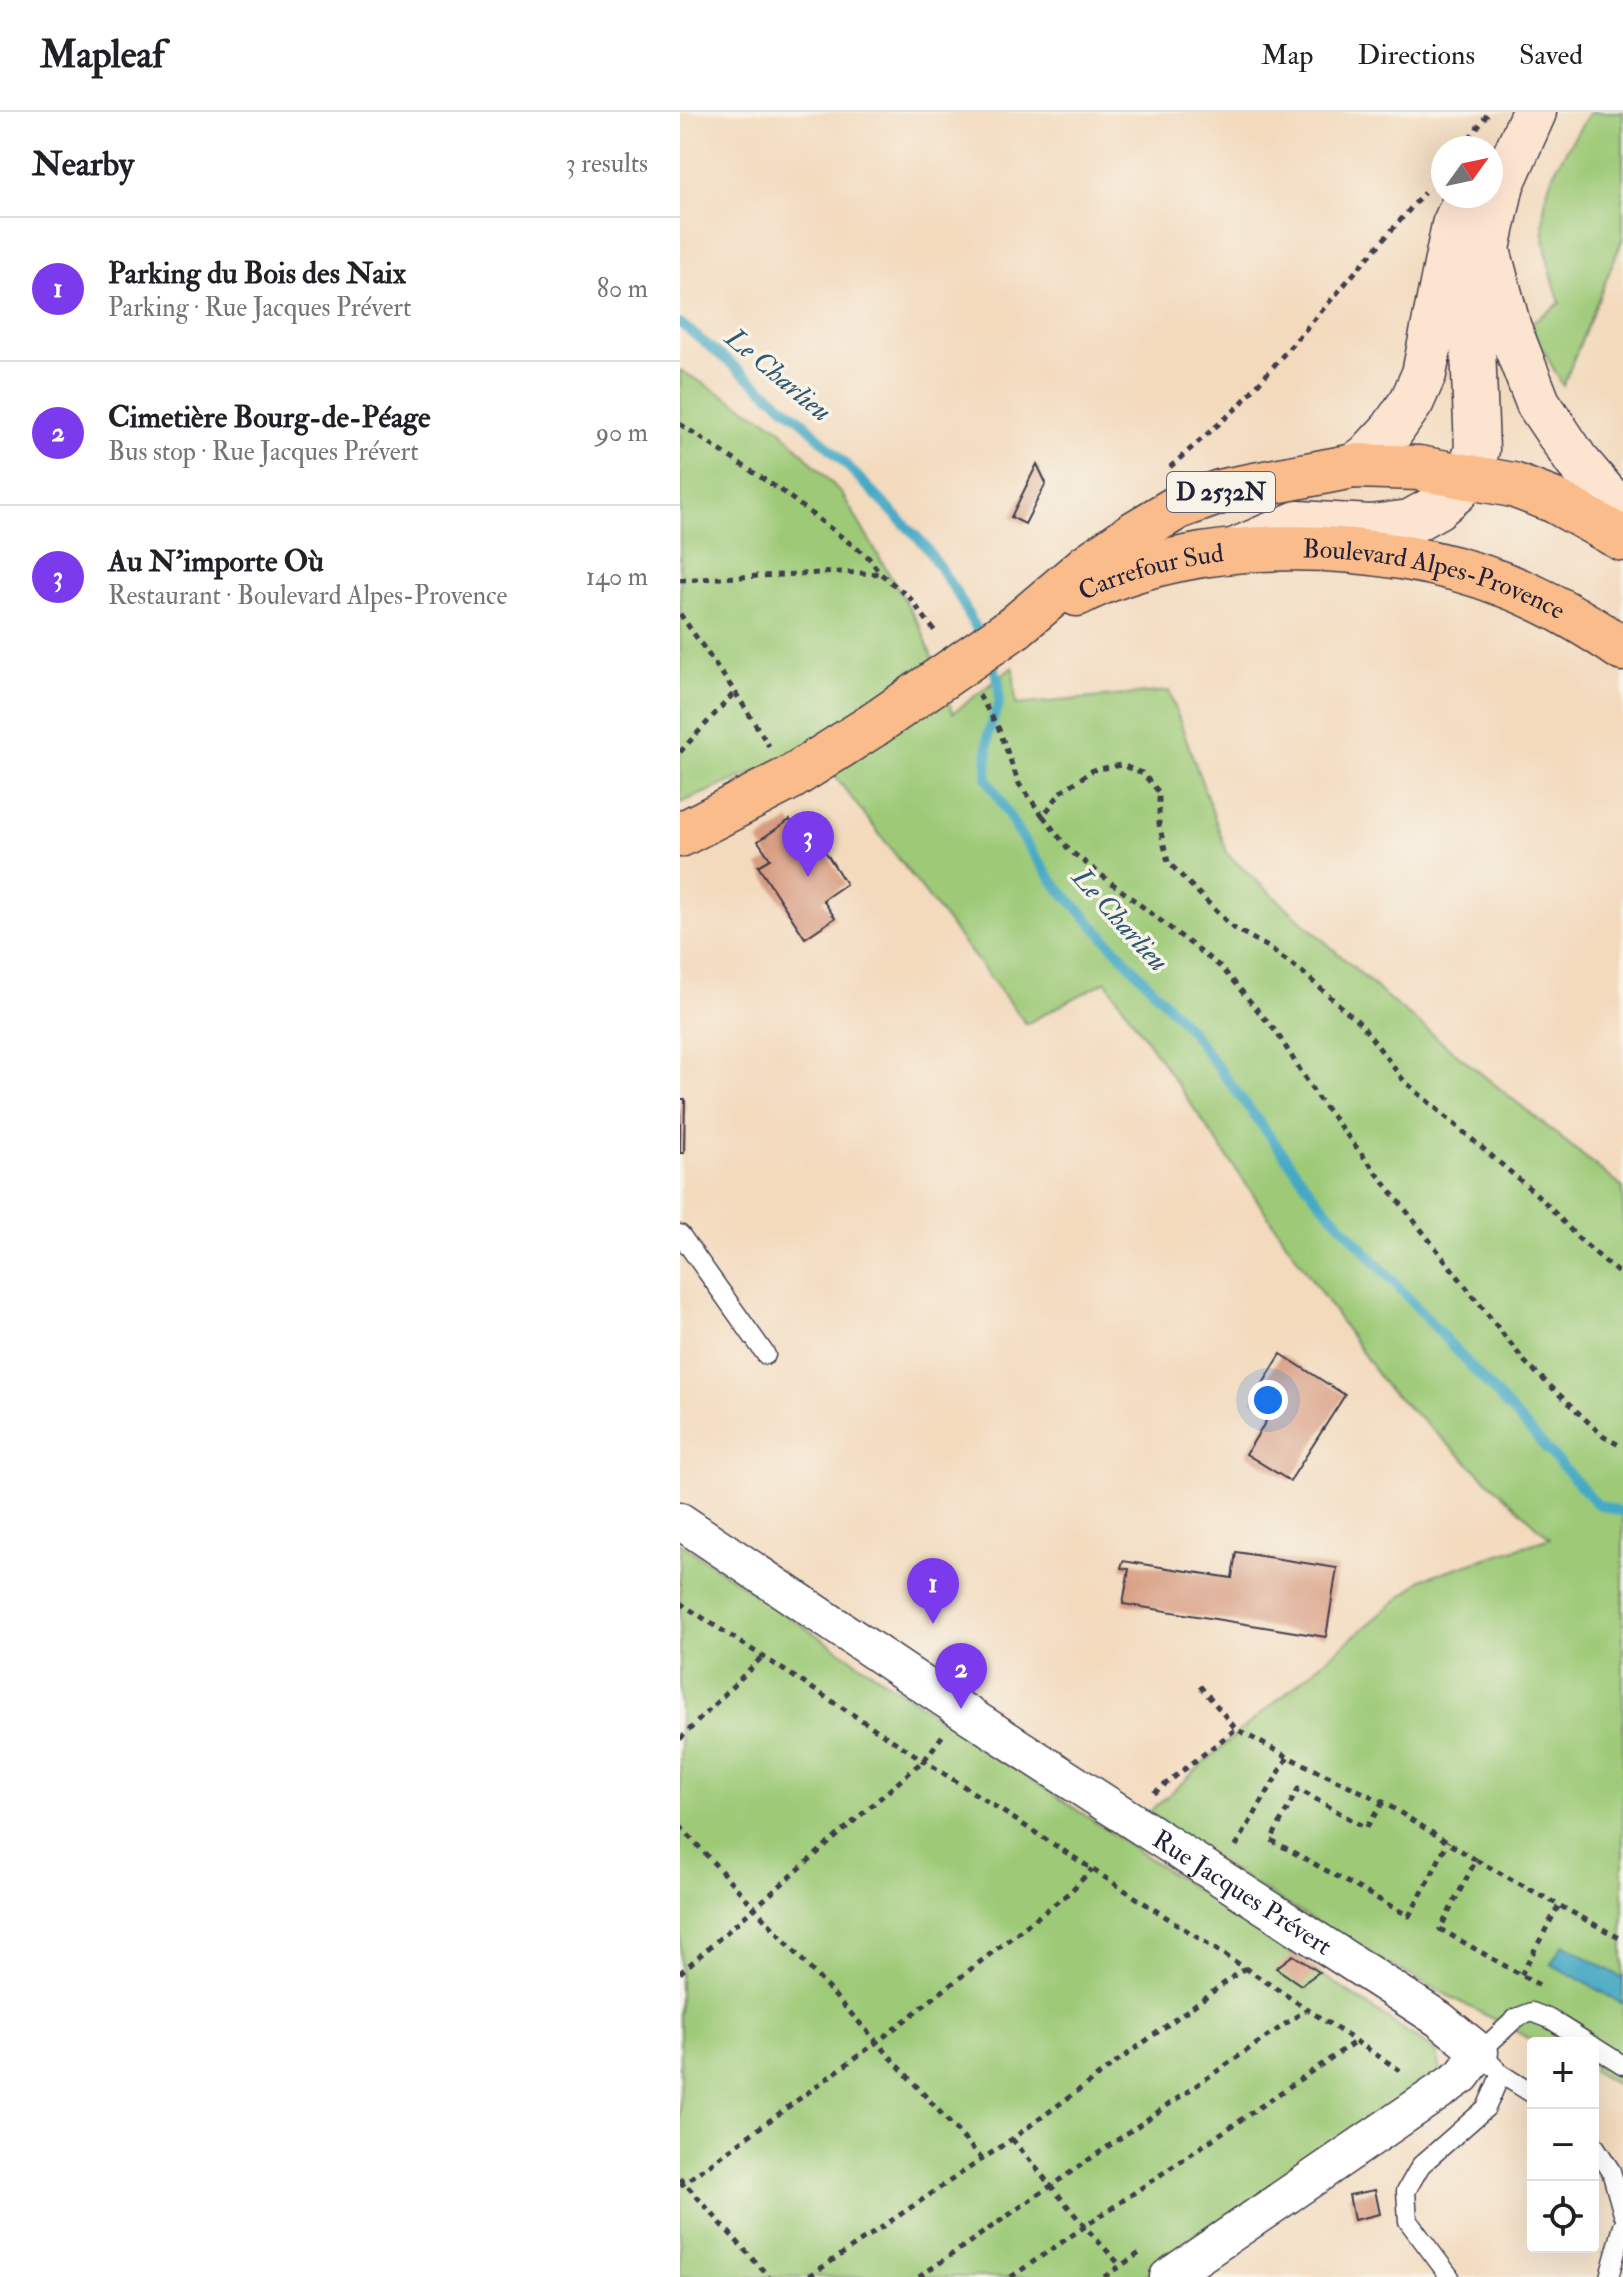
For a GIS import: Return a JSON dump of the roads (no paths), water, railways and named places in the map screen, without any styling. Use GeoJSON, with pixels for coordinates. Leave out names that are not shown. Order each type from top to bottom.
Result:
{"type":"FeatureCollection","features":[{"type":"Feature","properties":{"kind":"main road"},"geometry":{"type":"LineString","coordinates":[[1496,136],[1515,112]]}},
{"type":"Feature","properties":{"kind":"main road","name":"Carrefour Sud"},"geometry":{"type":"LineString","coordinates":[[1015,627],[1095,585],[1141,569],[1234,551],[1298,523],[1371,527],[1410,522],[1437,507],[1456,491],[1467,475],[1477,450],[1472,322],[1487,245],[1502,184],[1534,112]]}},
{"type":"Feature","properties":{"kind":"main road"},"geometry":{"type":"LineString","coordinates":[[1354,466],[1392,430],[1412,401],[1424,374],[1454,225],[1452,208]]}},
{"type":"Feature","properties":{"kind":"main road","name":"Carrefour Sud"},"geometry":{"type":"LineString","coordinates":[[1487,245],[1509,328],[1538,403],[1576,460],[1623,515]]}},
{"type":"Feature","properties":{"kind":"main road","name":"Carrefour Sud"},"geometry":{"type":"LineString","coordinates":[[1015,627],[1088,565],[1133,534],[1178,507],[1223,491],[1354,466],[1419,468],[1467,475]]}},
{"type":"Feature","properties":{"kind":"main road","name":"D 2532N"},"geometry":{"type":"LineString","coordinates":[[1467,475],[1513,485],[1555,501],[1623,539]]}},
{"type":"Feature","properties":{"kind":"main road","name":"Boulevard Alpes-Provence"},"geometry":{"type":"LineString","coordinates":[[1234,551],[1328,547],[1398,556],[1457,569],[1506,585],[1569,613],[1623,649]]}},
{"type":"Feature","properties":{"kind":"main road","name":"D 2532N"},"geometry":{"type":"LineString","coordinates":[[680,835],[790,778],[872,726],[1015,627]]}},
{"type":"Feature","properties":{"kind":"street","name":"Rue Jacques Prévert"},"geometry":{"type":"LineString","coordinates":[[680,1521],[961,1710],[1439,2019],[1491,2063]]}},
{"type":"Feature","properties":{"kind":"street"},"geometry":{"type":"LineString","coordinates":[[1168,2277],[1462,2076],[1491,2063]]}},
{"type":"Feature","properties":{"kind":"lane"},"geometry":{"type":"LineString","coordinates":[[680,1234],[766,1355]]}},
{"type":"Feature","properties":{"kind":"lane"},"geometry":{"type":"LineString","coordinates":[[1450,2277],[1408,2221],[1406,2191],[1421,2165],[1486,2108],[1491,2063],[1516,2018],[1532,2012],[1550,2019],[1578,2037]]}},
{"type":"Feature","properties":{"kind":"lane"},"geometry":{"type":"LineString","coordinates":[[1599,2050],[1623,2065]]}},
{"type":"Feature","properties":{"kind":"lane"},"geometry":{"type":"LineString","coordinates":[[1491,2063],[1527,2090]]}},
{"type":"Feature","properties":{"kind":"lane"},"geometry":{"type":"LineString","coordinates":[[1599,2152],[1611,2171],[1623,2214]]}},
{"type":"Feature","properties":{"kind":"lane"},"geometry":{"type":"LineString","coordinates":[[1609,2277],[1623,2226]]}},
{"type":"Feature","properties":{"kind":"water"},"geometry":{"type":"Polygon","coordinates":[[[1563,1944],[1623,1978],[1623,2004],[1551,1964],[1563,1944]]]}},
{"type":"Feature","properties":{"kind":"waterway","name":"Le Charlieu"},"geometry":{"type":"LineString","coordinates":[[680,323],[805,423],[924,544],[958,595],[982,639]]}},
{"type":"Feature","properties":{"kind":"waterway","name":"Le Charlieu"},"geometry":{"type":"LineString","coordinates":[[989,657],[999,681],[999,703],[988,734],[987,778],[1020,835],[1055,884],[1186,1025],[1315,1196],[1597,1504],[1623,1512]]}},
{"type":"Feature","properties":{"kind":"place","name":"Au N'importe Où"},"geometry":{"type":"Point","coordinates":[808,877]}},
{"type":"Feature","properties":{"kind":"place","name":"Parking du Bois des Naix"},"geometry":{"type":"Point","coordinates":[933,1624]}},
{"type":"Feature","properties":{"kind":"place","name":"Cimetière Bourg-de-Péage"},"geometry":{"type":"Point","coordinates":[961,1709]}}]}
